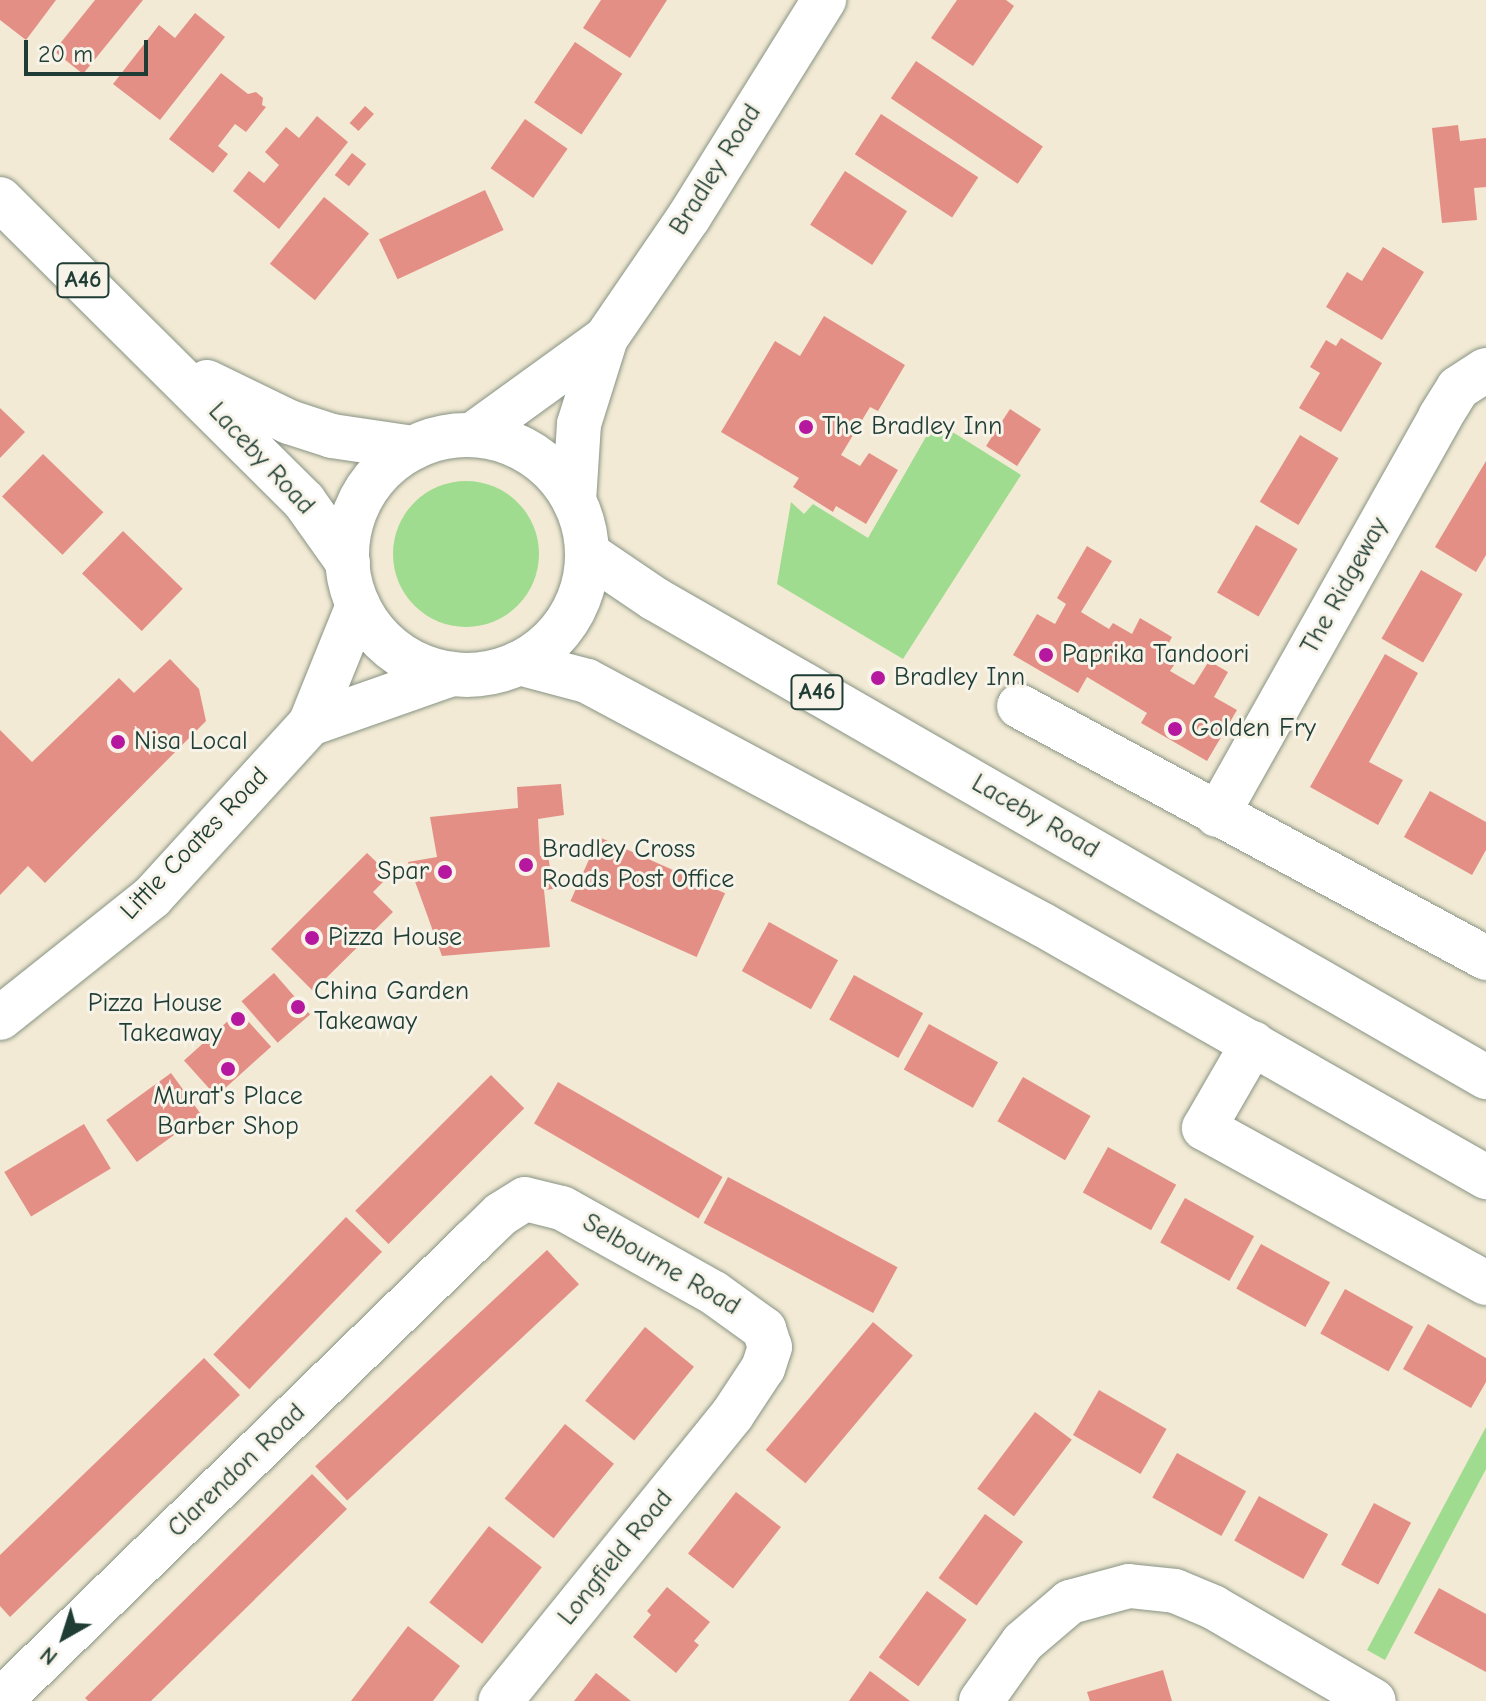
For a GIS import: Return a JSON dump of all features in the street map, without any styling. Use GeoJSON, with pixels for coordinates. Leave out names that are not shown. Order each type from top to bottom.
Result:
{"type":"FeatureCollection","features":[{"type":"Feature","properties":{"kind":"main road","name":"Bradley Road"},"geometry":{"type":"LineString","coordinates":[[574,501],[579,424],[606,338],[689,217],[824,0]]}},
{"type":"Feature","properties":{"kind":"main road","name":"Laceby Road"},"geometry":{"type":"LineString","coordinates":[[0,199],[167,360],[304,501],[348,563]]}},
{"type":"Feature","properties":{"kind":"main road","name":"Bradley Road"},"geometry":{"type":"LineString","coordinates":[[472,435],[606,338]]}},
{"type":"Feature","properties":{"kind":"main road","name":"Laceby Road"},"geometry":{"type":"LineString","coordinates":[[167,360],[289,422],[332,436],[413,448]]}},
{"type":"Feature","properties":{"kind":"main road","name":"The Ridgeway"},"geometry":{"type":"LineString","coordinates":[[1217,815],[1440,417],[1458,388],[1486,370]]}},
{"type":"Feature","properties":{"kind":"main road","name":"A46"},"geometry":{"type":"LineString","coordinates":[[472,435],[502,440],[530,453],[563,482],[574,501],[587,553],[583,584],[571,616],[557,635],[519,663],[486,673],[452,674],[406,658],[370,626],[358,605],[348,563],[348,535],[357,508],[370,484],[389,464],[413,448],[452,436],[472,435]]}},
{"type":"Feature","properties":{"kind":"main road","name":"Laceby Road"},"geometry":{"type":"LineString","coordinates":[[587,553],[655,599],[1486,1077]]}},
{"type":"Feature","properties":{"kind":"main road","name":"Little Coates Road"},"geometry":{"type":"LineString","coordinates":[[0,1018],[152,897],[310,724],[358,605]]}},
{"type":"Feature","properties":{"kind":"main road","name":"A46"},"geometry":{"type":"LineString","coordinates":[[519,663],[587,681],[1043,925],[1486,1177]]}},
{"type":"Feature","properties":{"kind":"main road","name":"Little Coates Road"},"geometry":{"type":"LineString","coordinates":[[310,724],[452,674]]}},
{"type":"Feature","properties":{"kind":"main road"},"geometry":{"type":"LineString","coordinates":[[1019,706],[1486,958]]}},
{"type":"Feature","properties":{"kind":"main road"},"geometry":{"type":"LineString","coordinates":[[1253,1043],[1204,1128],[1486,1283]]}},
{"type":"Feature","properties":{"kind":"main road","name":"Selbourne Road"},"geometry":{"type":"LineString","coordinates":[[473,1241],[501,1214],[525,1199],[544,1201],[741,1310],[764,1329],[770,1347],[763,1368],[732,1415]]}},
{"type":"Feature","properties":{"kind":"main road","name":"Clarendon Road"},"geometry":{"type":"LineString","coordinates":[[0,1701],[473,1241]]}},
{"type":"Feature","properties":{"kind":"main road","name":"Longfield Road"},"geometry":{"type":"LineString","coordinates":[[500,1701],[732,1415]]}},
{"type":"Feature","properties":{"kind":"main road"},"geometry":{"type":"LineString","coordinates":[[981,1701],[1023,1642],[1070,1602],[1129,1586],[1175,1591],[1213,1607],[1374,1701]]}},
{"type":"Feature","properties":{"kind":"green space"},"geometry":{"type":"Polygon","coordinates":[[[935,421],[1021,475],[903,659],[777,584],[791,502],[804,514],[813,504],[868,538],[935,421]]]}},
{"type":"Feature","properties":{"kind":"green space"},"geometry":{"type":"Polygon","coordinates":[[[466,481],[494,487],[517,503],[533,526],[539,554],[533,582],[517,605],[494,621],[466,627],[438,621],[415,605],[399,582],[393,554],[399,526],[415,503],[438,487],[466,481]]]}},
{"type":"Feature","properties":{"kind":"green space"},"geometry":{"type":"Polygon","coordinates":[[[1486,1427],[1486,1469],[1385,1660],[1367,1650],[1486,1427]]]}},
{"type":"Feature","properties":{"kind":"building"},"geometry":{"type":"Polygon","coordinates":[[[0,0],[56,0],[26,40],[0,20],[0,0]]]}},
{"type":"Feature","properties":{"kind":"building"},"geometry":{"type":"Polygon","coordinates":[[[95,0],[143,0],[83,74],[54,51],[95,0]]]}},
{"type":"Feature","properties":{"kind":"building"},"geometry":{"type":"Polygon","coordinates":[[[601,0],[667,0],[630,58],[583,28],[601,0]]]}},
{"type":"Feature","properties":{"kind":"building"},"geometry":{"type":"Polygon","coordinates":[[[957,0],[1006,0],[1014,6],[973,66],[931,38],[957,0]]]}},
{"type":"Feature","properties":{"kind":"building"},"geometry":{"type":"Polygon","coordinates":[[[195,13],[225,37],[160,120],[113,84],[159,25],[175,38],[195,13]]]}},
{"type":"Feature","properties":{"kind":"building"},"geometry":{"type":"Polygon","coordinates":[[[575,42],[622,74],[581,134],[534,103],[575,42]]]}},
{"type":"Feature","properties":{"kind":"building"},"geometry":{"type":"Polygon","coordinates":[[[916,61],[1043,147],[1018,184],[891,98],[916,61]]]}},
{"type":"Feature","properties":{"kind":"building"},"geometry":{"type":"Polygon","coordinates":[[[221,73],[248,94],[256,92],[263,98],[262,105],[266,107],[246,132],[235,124],[218,146],[228,154],[213,173],[169,139],[221,73]]]}},
{"type":"Feature","properties":{"kind":"building"},"geometry":{"type":"Polygon","coordinates":[[[365,106],[374,114],[359,131],[350,123],[365,106]]]}},
{"type":"Feature","properties":{"kind":"building"},"geometry":{"type":"Polygon","coordinates":[[[881,114],[978,177],[952,217],[855,154],[881,114]]]}},
{"type":"Feature","properties":{"kind":"building"},"geometry":{"type":"Polygon","coordinates":[[[317,116],[348,142],[279,229],[233,191],[249,171],[264,183],[279,165],[265,152],[286,127],[299,138],[317,116]]]}},
{"type":"Feature","properties":{"kind":"building"},"geometry":{"type":"Polygon","coordinates":[[[525,119],[568,149],[533,198],[491,168],[525,119]]]}},
{"type":"Feature","properties":{"kind":"building"},"geometry":{"type":"Polygon","coordinates":[[[1458,125],[1460,141],[1486,138],[1486,187],[1474,188],[1477,220],[1442,223],[1432,128],[1458,125]]]}},
{"type":"Feature","properties":{"kind":"building"},"geometry":{"type":"Polygon","coordinates":[[[352,153],[366,164],[349,186],[335,175],[352,153]]]}},
{"type":"Feature","properties":{"kind":"building"},"geometry":{"type":"Polygon","coordinates":[[[845,171],[907,211],[872,265],[810,225],[845,171]]]}},
{"type":"Feature","properties":{"kind":"building"},"geometry":{"type":"Polygon","coordinates":[[[485,190],[504,230],[398,279],[379,239],[485,190]]]}},
{"type":"Feature","properties":{"kind":"building"},"geometry":{"type":"Polygon","coordinates":[[[324,197],[369,234],[315,300],[270,264],[324,197]]]}},
{"type":"Feature","properties":{"kind":"building"},"geometry":{"type":"Polygon","coordinates":[[[1383,247],[1424,272],[1382,340],[1326,307],[1347,272],[1362,281],[1383,247]]]}},
{"type":"Feature","properties":{"kind":"building"},"geometry":{"type":"Polygon","coordinates":[[[824,316],[905,365],[878,411],[870,407],[841,455],[860,466],[869,453],[898,470],[866,524],[836,506],[833,512],[793,487],[799,478],[721,432],[775,341],[800,356],[824,316]]]}},
{"type":"Feature","properties":{"kind":"building"},"geometry":{"type":"Polygon","coordinates":[[[1341,338],[1382,363],[1341,432],[1299,408],[1320,373],[1310,367],[1326,340],[1336,346],[1341,338]]]}},
{"type":"Feature","properties":{"kind":"building"},"geometry":{"type":"Polygon","coordinates":[[[0,408],[25,432],[0,458],[0,408]]]}},
{"type":"Feature","properties":{"kind":"building"},"geometry":{"type":"Polygon","coordinates":[[[1010,409],[1041,429],[1017,466],[986,446],[1010,409]]]}},
{"type":"Feature","properties":{"kind":"building"},"geometry":{"type":"Polygon","coordinates":[[[1300,435],[1339,458],[1298,525],[1260,502],[1300,435]]]}},
{"type":"Feature","properties":{"kind":"building"},"geometry":{"type":"Polygon","coordinates":[[[43,454],[103,512],[62,555],[2,496],[43,454]]]}},
{"type":"Feature","properties":{"kind":"building"},"geometry":{"type":"Polygon","coordinates":[[[1486,461],[1486,555],[1476,572],[1435,547],[1486,461]]]}},
{"type":"Feature","properties":{"kind":"building"},"geometry":{"type":"Polygon","coordinates":[[[1256,525],[1298,549],[1259,617],[1217,593],[1256,525]]]}},
{"type":"Feature","properties":{"kind":"building"},"geometry":{"type":"Polygon","coordinates":[[[123,531],[183,589],[142,631],[82,573],[123,531]]]}},
{"type":"Feature","properties":{"kind":"building"},"geometry":{"type":"Polygon","coordinates":[[[1087,546],[1112,561],[1081,612],[1109,629],[1113,623],[1132,634],[1140,618],[1172,637],[1164,652],[1178,659],[1170,671],[1194,685],[1209,661],[1228,672],[1214,697],[1237,710],[1207,761],[1141,723],[1147,713],[1087,677],[1078,693],[1013,655],[1037,614],[1055,624],[1066,604],[1057,598],[1087,546]]]}},
{"type":"Feature","properties":{"kind":"building"},"geometry":{"type":"Polygon","coordinates":[[[1421,570],[1463,594],[1423,662],[1382,638],[1421,570]]]}},
{"type":"Feature","properties":{"kind":"building"},"geometry":{"type":"Polygon","coordinates":[[[1385,654],[1418,673],[1369,762],[1403,780],[1378,825],[1310,787],[1385,654]]]}},
{"type":"Feature","properties":{"kind":"building"},"geometry":{"type":"Polygon","coordinates":[[[170,659],[199,689],[206,721],[45,883],[28,866],[0,895],[0,730],[32,762],[119,678],[134,693],[170,659]]]}},
{"type":"Feature","properties":{"kind":"building"},"geometry":{"type":"Polygon","coordinates":[[[561,784],[564,815],[538,819],[540,856],[548,854],[553,889],[544,890],[550,947],[442,956],[408,862],[437,857],[430,817],[518,808],[517,787],[561,784]]]}},
{"type":"Feature","properties":{"kind":"building"},"geometry":{"type":"Polygon","coordinates":[[[1430,791],[1486,822],[1486,850],[1472,875],[1404,837],[1430,791]]]}},
{"type":"Feature","properties":{"kind":"building"},"geometry":{"type":"Polygon","coordinates":[[[599,837],[725,893],[697,957],[571,901],[599,837]]]}},
{"type":"Feature","properties":{"kind":"building"},"geometry":{"type":"Polygon","coordinates":[[[367,853],[390,875],[373,892],[393,912],[313,991],[271,949],[367,853]]]}},
{"type":"Feature","properties":{"kind":"building"},"geometry":{"type":"Polygon","coordinates":[[[769,922],[838,960],[811,1009],[742,971],[769,922]]]}},
{"type":"Feature","properties":{"kind":"building"},"geometry":{"type":"Polygon","coordinates":[[[274,973],[310,1015],[278,1043],[242,1001],[274,973]]]}},
{"type":"Feature","properties":{"kind":"building"},"geometry":{"type":"Polygon","coordinates":[[[854,975],[923,1013],[898,1058],[829,1020],[854,975]]]}},
{"type":"Feature","properties":{"kind":"building"},"geometry":{"type":"Polygon","coordinates":[[[239,1011],[271,1047],[216,1096],[184,1061],[239,1011]]]}},
{"type":"Feature","properties":{"kind":"building"},"geometry":{"type":"Polygon","coordinates":[[[929,1024],[998,1062],[973,1108],[904,1069],[929,1024]]]}},
{"type":"Feature","properties":{"kind":"building"},"geometry":{"type":"Polygon","coordinates":[[[171,1073],[202,1115],[137,1162],[106,1120],[171,1073]]]}},
{"type":"Feature","properties":{"kind":"building"},"geometry":{"type":"Polygon","coordinates":[[[491,1075],[524,1108],[388,1244],[355,1211],[491,1075]]]}},
{"type":"Feature","properties":{"kind":"building"},"geometry":{"type":"Polygon","coordinates":[[[1023,1077],[1091,1116],[1065,1160],[998,1121],[1023,1077]]]}},
{"type":"Feature","properties":{"kind":"building"},"geometry":{"type":"Polygon","coordinates":[[[558,1082],[723,1177],[699,1219],[534,1124],[558,1082]]]}},
{"type":"Feature","properties":{"kind":"building"},"geometry":{"type":"Polygon","coordinates":[[[84,1124],[111,1169],[31,1216],[4,1172],[84,1124]]]}},
{"type":"Feature","properties":{"kind":"building"},"geometry":{"type":"Polygon","coordinates":[[[1108,1147],[1176,1185],[1151,1230],[1083,1192],[1108,1147]]]}},
{"type":"Feature","properties":{"kind":"building"},"geometry":{"type":"Polygon","coordinates":[[[728,1177],[898,1267],[873,1313],[704,1223],[728,1177]]]}},
{"type":"Feature","properties":{"kind":"building"},"geometry":{"type":"Polygon","coordinates":[[[1185,1198],[1254,1236],[1229,1281],[1160,1243],[1185,1198]]]}},
{"type":"Feature","properties":{"kind":"building"},"geometry":{"type":"Polygon","coordinates":[[[346,1217],[382,1252],[249,1389],[213,1354],[346,1217]]]}},
{"type":"Feature","properties":{"kind":"building"},"geometry":{"type":"Polygon","coordinates":[[[1261,1244],[1330,1282],[1305,1327],[1236,1289],[1261,1244]]]}},
{"type":"Feature","properties":{"kind":"building"},"geometry":{"type":"Polygon","coordinates":[[[547,1250],[579,1284],[347,1501],[315,1466],[547,1250]]]}},
{"type":"Feature","properties":{"kind":"building"},"geometry":{"type":"Polygon","coordinates":[[[1345,1289],[1413,1327],[1388,1371],[1320,1334],[1345,1289]]]}},
{"type":"Feature","properties":{"kind":"building"},"geometry":{"type":"Polygon","coordinates":[[[873,1322],[913,1355],[805,1483],[766,1450],[873,1322]]]}},
{"type":"Feature","properties":{"kind":"building"},"geometry":{"type":"Polygon","coordinates":[[[1428,1324],[1486,1358],[1486,1382],[1471,1408],[1403,1369],[1428,1324]]]}},
{"type":"Feature","properties":{"kind":"building"},"geometry":{"type":"Polygon","coordinates":[[[645,1327],[694,1367],[634,1440],[585,1401],[645,1327]]]}},
{"type":"Feature","properties":{"kind":"building"},"geometry":{"type":"Polygon","coordinates":[[[204,1358],[240,1395],[10,1617],[0,1606],[0,1555],[204,1358]]]}},
{"type":"Feature","properties":{"kind":"building"},"geometry":{"type":"Polygon","coordinates":[[[1099,1390],[1167,1429],[1141,1474],[1073,1435],[1099,1390]]]}},
{"type":"Feature","properties":{"kind":"building"},"geometry":{"type":"Polygon","coordinates":[[[1035,1412],[1072,1440],[1014,1516],[977,1489],[1035,1412]]]}},
{"type":"Feature","properties":{"kind":"building"},"geometry":{"type":"Polygon","coordinates":[[[565,1424],[614,1464],[554,1538],[505,1499],[565,1424]]]}},
{"type":"Feature","properties":{"kind":"building"},"geometry":{"type":"Polygon","coordinates":[[[1177,1453],[1246,1491],[1221,1536],[1152,1498],[1177,1453]]]}},
{"type":"Feature","properties":{"kind":"building"},"geometry":{"type":"Polygon","coordinates":[[[312,1474],[347,1509],[151,1701],[88,1701],[85,1698],[312,1474]]]}},
{"type":"Feature","properties":{"kind":"building"},"geometry":{"type":"Polygon","coordinates":[[[736,1492],[781,1527],[733,1589],[688,1553],[736,1492]]]}},
{"type":"Feature","properties":{"kind":"building"},"geometry":{"type":"Polygon","coordinates":[[[1259,1496],[1328,1534],[1303,1579],[1234,1541],[1259,1496]]]}},
{"type":"Feature","properties":{"kind":"building"},"geometry":{"type":"Polygon","coordinates":[[[1374,1503],[1411,1523],[1378,1585],[1341,1565],[1374,1503]]]}},
{"type":"Feature","properties":{"kind":"building"},"geometry":{"type":"Polygon","coordinates":[[[985,1514],[1023,1542],[977,1606],[939,1578],[985,1514]]]}},
{"type":"Feature","properties":{"kind":"building"},"geometry":{"type":"Polygon","coordinates":[[[489,1526],[542,1567],[482,1644],[429,1602],[489,1526]]]}},
{"type":"Feature","properties":{"kind":"building"},"geometry":{"type":"Polygon","coordinates":[[[667,1587],[710,1622],[694,1641],[699,1645],[676,1673],[633,1637],[651,1615],[647,1611],[667,1587]]]}},
{"type":"Feature","properties":{"kind":"building"},"geometry":{"type":"Polygon","coordinates":[[[1439,1588],[1486,1614],[1486,1672],[1414,1633],[1439,1588]]]}},
{"type":"Feature","properties":{"kind":"building"},"geometry":{"type":"Polygon","coordinates":[[[927,1591],[967,1620],[918,1686],[879,1657],[927,1591]]]}},
{"type":"Feature","properties":{"kind":"building"},"geometry":{"type":"Polygon","coordinates":[[[408,1626],[460,1666],[433,1701],[351,1701],[408,1626]]]}},
{"type":"Feature","properties":{"kind":"building"},"geometry":{"type":"Polygon","coordinates":[[[1163,1670],[1172,1701],[1090,1701],[1087,1692],[1163,1670]]]}},
{"type":"Feature","properties":{"kind":"building"},"geometry":{"type":"Polygon","coordinates":[[[870,1671],[910,1701],[849,1701],[870,1671]]]}},
{"type":"Feature","properties":{"kind":"building"},"geometry":{"type":"Polygon","coordinates":[[[596,1673],[631,1701],[574,1701],[596,1673]]]}},
{"type":"Feature","properties":{"kind":"place","name":"The Bradley Inn"},"geometry":{"type":"Point","coordinates":[806,427]}},
{"type":"Feature","properties":{"kind":"place","name":"Paprika Tandoori"},"geometry":{"type":"Point","coordinates":[1046,655]}},
{"type":"Feature","properties":{"kind":"place","name":"Bradley Inn"},"geometry":{"type":"Point","coordinates":[878,678]}},
{"type":"Feature","properties":{"kind":"place","name":"Golden Fry"},"geometry":{"type":"Point","coordinates":[1175,729]}},
{"type":"Feature","properties":{"kind":"place","name":"Nisa Local"},"geometry":{"type":"Point","coordinates":[118,742]}},
{"type":"Feature","properties":{"kind":"place","name":"Bradley Cross Roads Post Office"},"geometry":{"type":"Point","coordinates":[526,865]}},
{"type":"Feature","properties":{"kind":"place","name":"Spar"},"geometry":{"type":"Point","coordinates":[445,872]}},
{"type":"Feature","properties":{"kind":"place","name":"Pizza House"},"geometry":{"type":"Point","coordinates":[312,938]}},
{"type":"Feature","properties":{"kind":"place","name":"China Garden Takeaway"},"geometry":{"type":"Point","coordinates":[298,1007]}},
{"type":"Feature","properties":{"kind":"place","name":"Pizza House Takeaway"},"geometry":{"type":"Point","coordinates":[238,1019]}},
{"type":"Feature","properties":{"kind":"place","name":"Murat's Place Barber Shop"},"geometry":{"type":"Point","coordinates":[228,1069]}}]}
